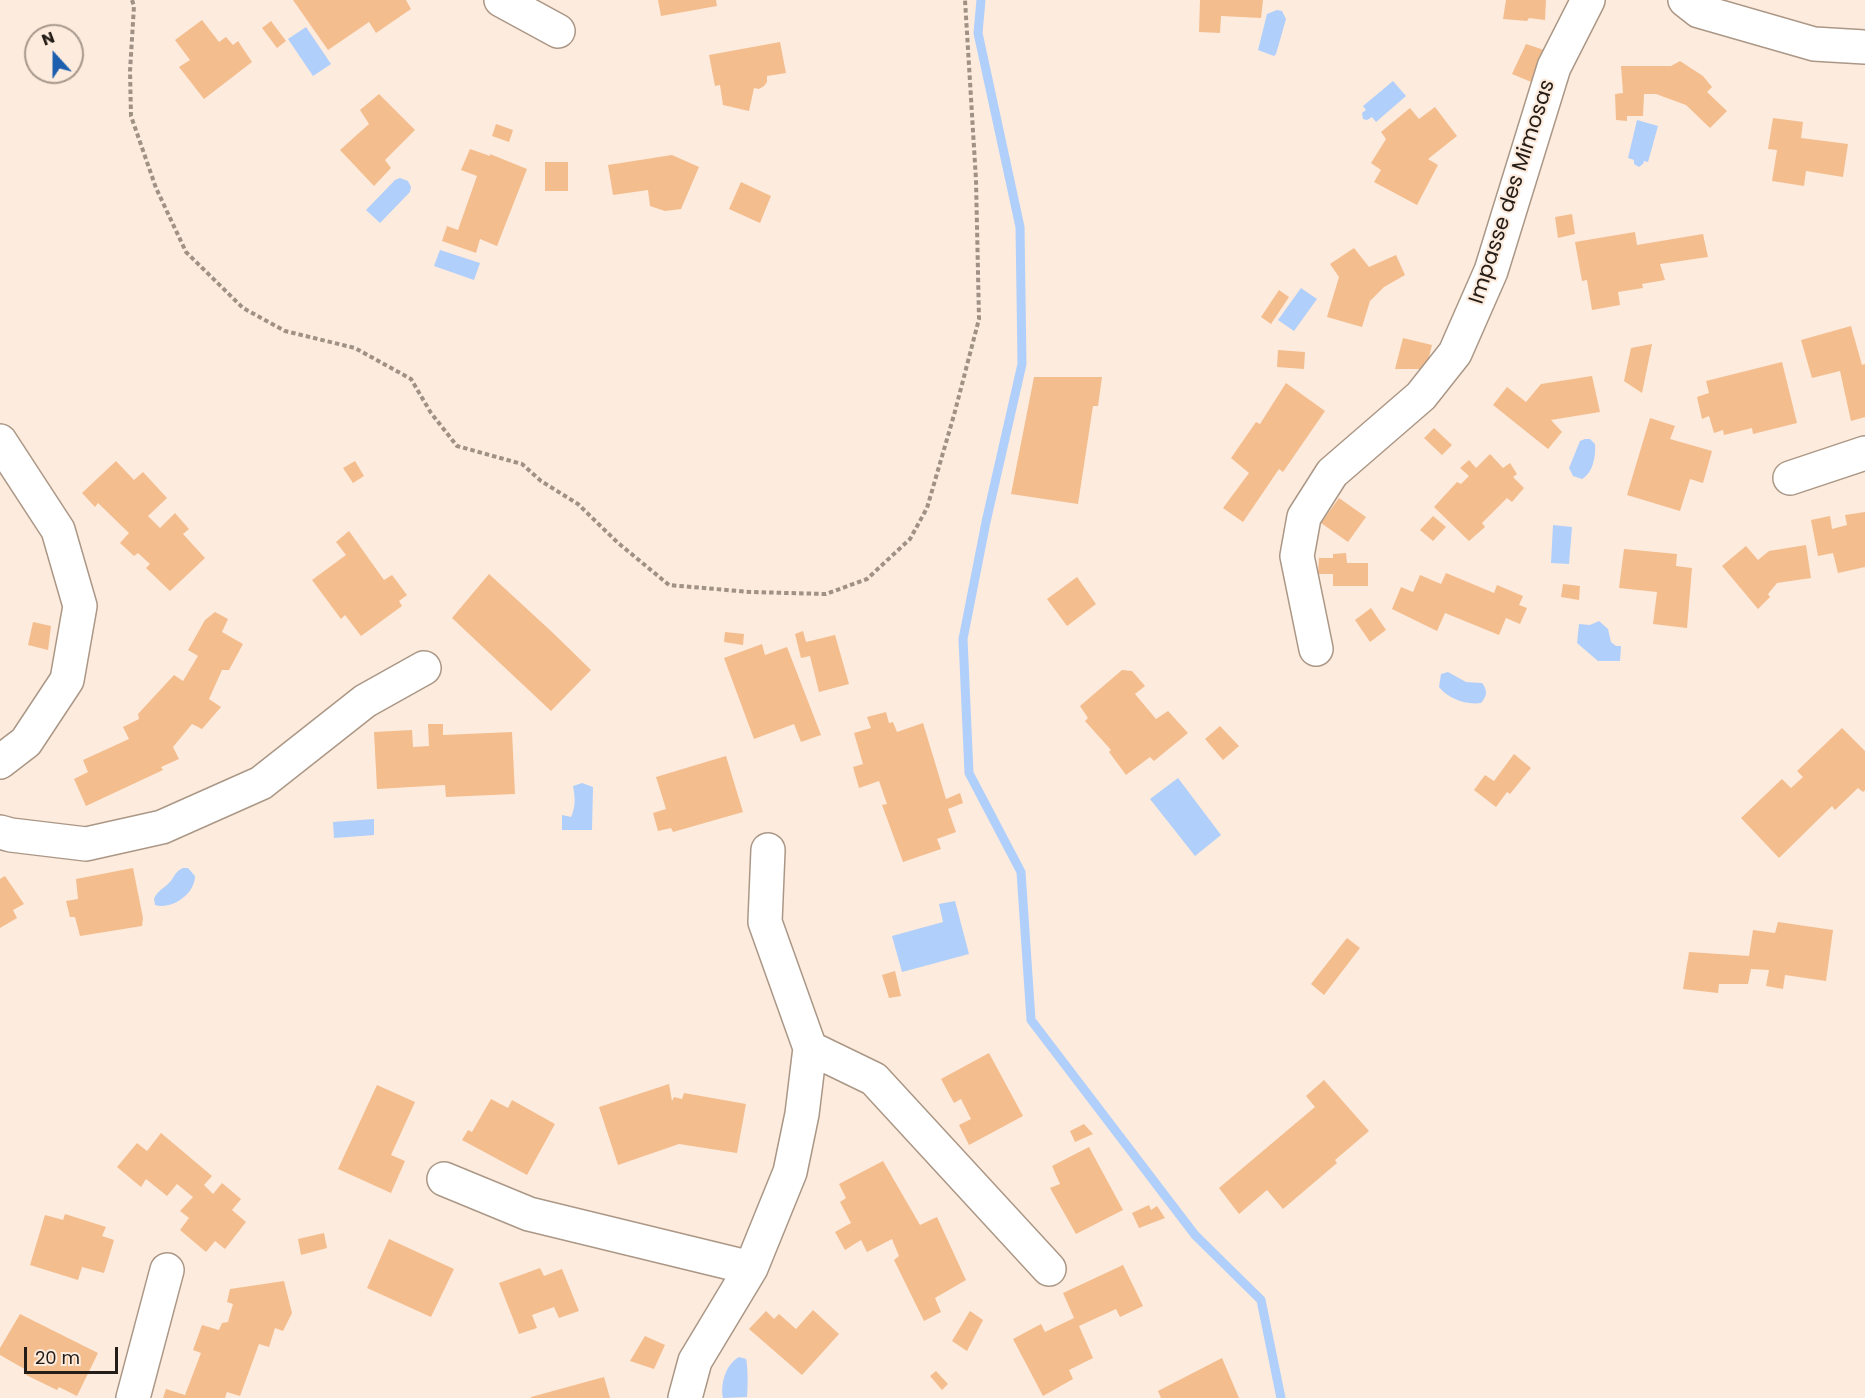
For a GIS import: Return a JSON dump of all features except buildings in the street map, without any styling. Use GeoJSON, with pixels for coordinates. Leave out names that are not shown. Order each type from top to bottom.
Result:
{"type":"FeatureCollection","features":[{"type":"Feature","properties":{"kind":"street"},"geometry":{"type":"LineString","coordinates":[[501,0],[558,31]]}},
{"type":"Feature","properties":{"kind":"street","name":"Impasse des Mimosas"},"geometry":{"type":"LineString","coordinates":[[1316,650],[1297,556],[1304,518],[1332,473],[1420,396],[1455,353],[1491,271],[1554,67],[1588,0]]}},
{"type":"Feature","properties":{"kind":"street"},"geometry":{"type":"LineString","coordinates":[[1685,0],[1699,11],[1814,44],[1865,47]]}},
{"type":"Feature","properties":{"kind":"street"},"geometry":{"type":"LineString","coordinates":[[0,441],[58,530],[80,606],[67,680],[26,742],[0,762]]}},
{"type":"Feature","properties":{"kind":"street"},"geometry":{"type":"LineString","coordinates":[[1790,478],[1865,453]]}},
{"type":"Feature","properties":{"kind":"street"},"geometry":{"type":"LineString","coordinates":[[0,832],[86,843],[162,827],[261,783],[365,701],[424,668]]}},
{"type":"Feature","properties":{"kind":"street"},"geometry":{"type":"LineString","coordinates":[[685,1398],[695,1361],[751,1268],[790,1172],[802,1114],[810,1048],[765,922],[768,850]]}},
{"type":"Feature","properties":{"kind":"street"},"geometry":{"type":"LineString","coordinates":[[810,1048],[874,1079],[1050,1269]]}},
{"type":"Feature","properties":{"kind":"street"},"geometry":{"type":"LineString","coordinates":[[444,1179],[529,1214],[751,1268]]}},
{"type":"Feature","properties":{"kind":"street"},"geometry":{"type":"LineString","coordinates":[[133,1398],[166,1270]]}},
{"type":"Feature","properties":{"kind":"path"},"geometry":{"type":"LineString","coordinates":[[132,0],[134,6],[130,71],[131,116],[153,177],[186,252],[243,308],[285,331],[356,348],[411,379],[431,413],[457,446],[522,464],[541,481],[578,504],[617,542],[669,585],[750,592],[826,594],[867,579],[910,538],[927,508],[979,320],[976,180],[965,0]]}},
{"type":"Feature","properties":{"kind":"water"},"geometry":{"type":"Polygon","coordinates":[[[1277,10],[1282,11],[1286,19],[1274,56],[1258,50],[1267,14],[1277,10]]]}},
{"type":"Feature","properties":{"kind":"water"},"geometry":{"type":"Polygon","coordinates":[[[306,27],[331,64],[313,76],[288,39],[306,27]]]}},
{"type":"Feature","properties":{"kind":"water"},"geometry":{"type":"Polygon","coordinates":[[[1393,81],[1406,96],[1376,122],[1372,117],[1367,120],[1363,119],[1362,113],[1366,110],[1363,106],[1393,81]]]}},
{"type":"Feature","properties":{"kind":"water"},"geometry":{"type":"Polygon","coordinates":[[[1637,120],[1658,126],[1648,162],[1644,161],[1639,167],[1634,164],[1634,160],[1628,158],[1637,120]]]}},
{"type":"Feature","properties":{"kind":"water"},"geometry":{"type":"Polygon","coordinates":[[[400,178],[408,181],[411,187],[410,192],[380,223],[366,210],[395,180],[400,178]]]}},
{"type":"Feature","properties":{"kind":"water"},"geometry":{"type":"Polygon","coordinates":[[[440,250],[480,263],[474,280],[434,266],[440,250]]]}},
{"type":"Feature","properties":{"kind":"water"},"geometry":{"type":"Polygon","coordinates":[[[1301,288],[1317,299],[1294,331],[1278,320],[1301,288]]]}},
{"type":"Feature","properties":{"kind":"water"},"geometry":{"type":"Polygon","coordinates":[[[1590,439],[1595,444],[1595,454],[1589,473],[1582,479],[1573,476],[1569,468],[1580,441],[1590,439]]]}},
{"type":"Feature","properties":{"kind":"water"},"geometry":{"type":"Polygon","coordinates":[[[1553,525],[1572,527],[1569,564],[1551,563],[1553,525]]]}},
{"type":"Feature","properties":{"kind":"water"},"geometry":{"type":"Polygon","coordinates":[[[1599,621],[1608,629],[1611,642],[1616,646],[1621,646],[1620,661],[1598,661],[1577,643],[1579,624],[1590,625],[1599,621]]]}},
{"type":"Feature","properties":{"kind":"water"},"geometry":{"type":"Polygon","coordinates":[[[1448,672],[1466,682],[1482,683],[1486,693],[1481,703],[1463,702],[1443,691],[1439,687],[1441,674],[1448,672]]]}},
{"type":"Feature","properties":{"kind":"water"},"geometry":{"type":"Polygon","coordinates":[[[1178,778],[1221,835],[1195,856],[1150,799],[1178,778]]]}},
{"type":"Feature","properties":{"kind":"water"},"geometry":{"type":"Polygon","coordinates":[[[582,783],[593,787],[592,830],[562,830],[562,815],[571,817],[574,809],[573,786],[582,783]]]}},
{"type":"Feature","properties":{"kind":"water"},"geometry":{"type":"Polygon","coordinates":[[[374,819],[374,835],[334,838],[333,822],[374,819]]]}},
{"type":"Feature","properties":{"kind":"water"},"geometry":{"type":"Polygon","coordinates":[[[183,868],[188,868],[195,876],[191,889],[175,903],[155,905],[154,899],[157,894],[183,868]]]}},
{"type":"Feature","properties":{"kind":"water"},"geometry":{"type":"Polygon","coordinates":[[[955,901],[969,954],[902,972],[892,936],[943,922],[939,904],[955,901]]]}},
{"type":"Feature","properties":{"kind":"water"},"geometry":{"type":"Polygon","coordinates":[[[739,1357],[746,1359],[747,1397],[723,1398],[722,1387],[727,1369],[739,1357]]]}},
{"type":"Feature","properties":{"kind":"waterway"},"geometry":{"type":"LineString","coordinates":[[981,0],[978,33],[1020,227],[1022,364],[986,522],[963,639],[969,773],[1021,872],[1031,1020],[1195,1235],[1261,1300],[1281,1398]]}}]}
